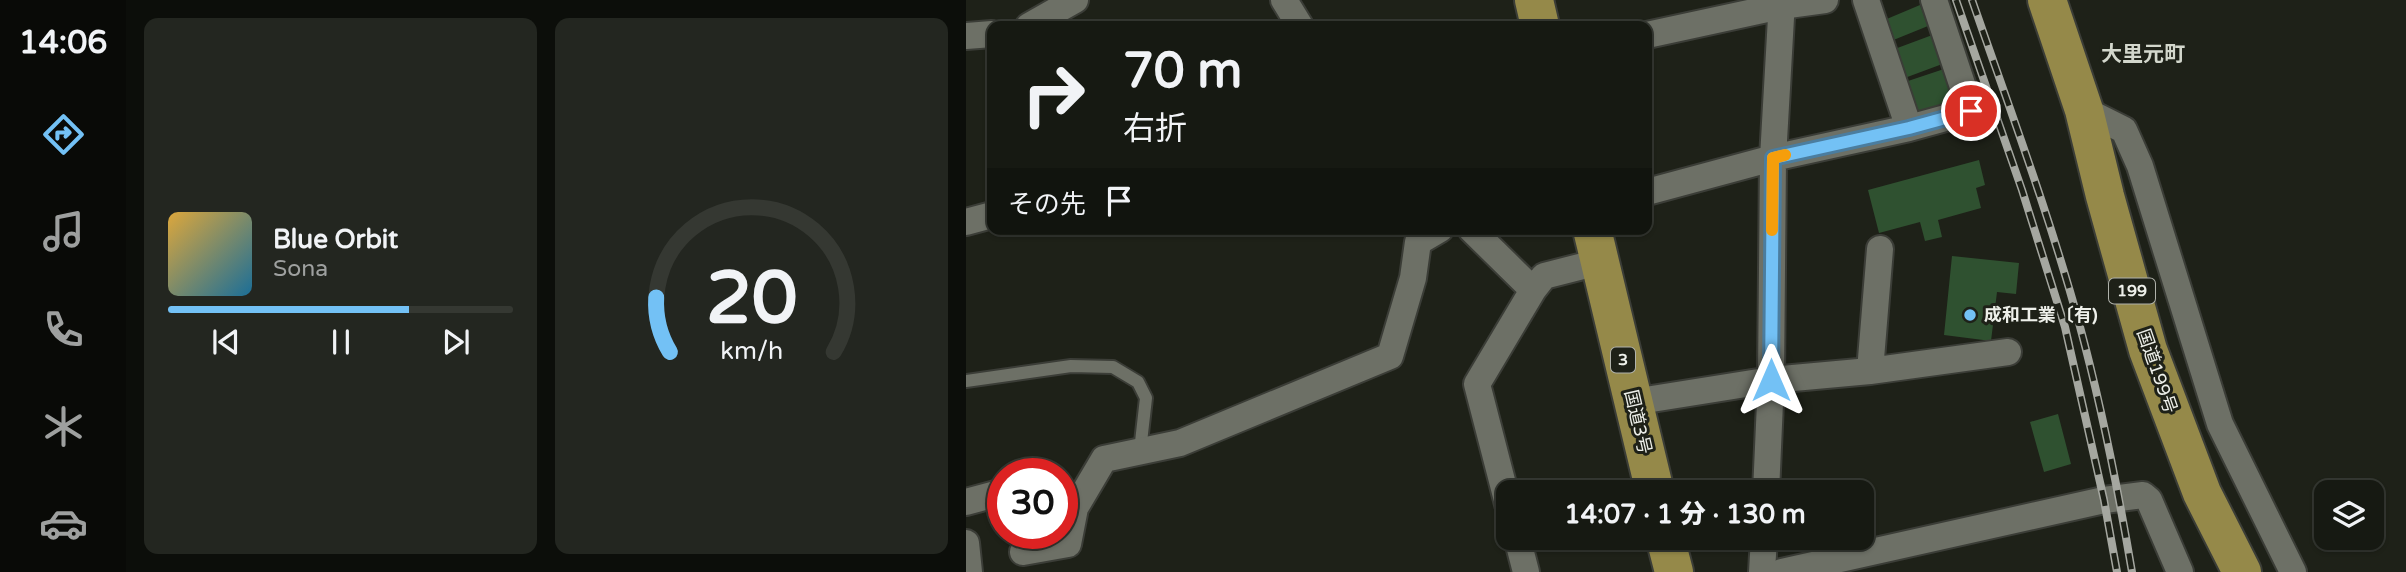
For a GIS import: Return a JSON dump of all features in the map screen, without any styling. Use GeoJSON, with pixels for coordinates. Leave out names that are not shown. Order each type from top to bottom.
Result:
{"type":"FeatureCollection","features":[{"type":"Feature","properties":{"kind":"highway"},"geometry":{"type":"LineString","coordinates":[[1534,0],[1539,21]]}},
{"type":"Feature","properties":{"kind":"highway","name":"国道199号"},"geometry":{"type":"LineString","coordinates":[[2047,0],[2084,110],[2148,350],[2202,493],[2242,572]]}},
{"type":"Feature","properties":{"kind":"highway","name":"国道3号"},"geometry":{"type":"LineString","coordinates":[[1595,245],[1652,480]]}},
{"type":"Feature","properties":{"kind":"highway"},"geometry":{"type":"LineString","coordinates":[[1668,550],[1674,572]]}},
{"type":"Feature","properties":{"kind":"street"},"geometry":{"type":"LineString","coordinates":[[1039,21],[1075,0]]}},
{"type":"Feature","properties":{"kind":"street"},"geometry":{"type":"LineString","coordinates":[[1284,0],[1297,21]]}},
{"type":"Feature","properties":{"kind":"street"},"geometry":{"type":"LineString","coordinates":[[1652,33],[1781,3],[1825,0]]}},
{"type":"Feature","properties":{"kind":"street"},"geometry":{"type":"LineString","coordinates":[[1866,0],[1909,128]]}},
{"type":"Feature","properties":{"kind":"street"},"geometry":{"type":"LineString","coordinates":[[1652,191],[1773,158],[1909,128],[1971,111],[1934,0]]}},
{"type":"Feature","properties":{"kind":"street"},"geometry":{"type":"LineString","coordinates":[[1767,480],[1771,380],[1773,158],[1781,3]]}},
{"type":"Feature","properties":{"kind":"street"},"geometry":{"type":"LineString","coordinates":[[966,36],[987,34]]}},
{"type":"Feature","properties":{"kind":"street"},"geometry":{"type":"LineString","coordinates":[[2084,110],[2123,130],[2140,166],[2220,424],[2294,572]]}},
{"type":"Feature","properties":{"kind":"street"},"geometry":{"type":"LineString","coordinates":[[966,222],[987,216]]}},
{"type":"Feature","properties":{"kind":"street"},"geometry":{"type":"LineString","coordinates":[[1023,552],[1068,544],[1075,508],[1104,460],[1180,443],[1390,356],[1413,278],[1418,242],[1430,235]]}},
{"type":"Feature","properties":{"kind":"street"},"geometry":{"type":"LineString","coordinates":[[1477,235],[1533,290]]}},
{"type":"Feature","properties":{"kind":"street"},"geometry":{"type":"LineString","coordinates":[[1502,480],[1477,384],[1544,276],[1595,245]]}},
{"type":"Feature","properties":{"kind":"street"},"geometry":{"type":"LineString","coordinates":[[1870,371],[1880,249]]}},
{"type":"Feature","properties":{"kind":"street"},"geometry":{"type":"LineString","coordinates":[[1633,402],[1771,380],[1870,371],[2008,352]]}},
{"type":"Feature","properties":{"kind":"street"},"geometry":{"type":"LineString","coordinates":[[1782,572],[2104,500],[2143,495],[2149,500],[2180,572]]}},
{"type":"Feature","properties":{"kind":"street"},"geometry":{"type":"LineString","coordinates":[[966,502],[987,496]]}},
{"type":"Feature","properties":{"kind":"street"},"geometry":{"type":"LineString","coordinates":[[966,543],[969,572]]}},
{"type":"Feature","properties":{"kind":"street"},"geometry":{"type":"LineString","coordinates":[[1520,550],[1526,572]]}},
{"type":"Feature","properties":{"kind":"street"},"geometry":{"type":"LineString","coordinates":[[1762,572],[1763,550]]}},
{"type":"Feature","properties":{"kind":"lane"},"geometry":{"type":"LineString","coordinates":[[966,381],[1071,366],[1113,367],[1138,382],[1146,398],[1140,452]]}},
{"type":"Feature","properties":{"kind":"building"},"geometry":{"type":"Polygon","coordinates":[[[1920,5],[1928,26],[1891,41],[1882,21],[1920,5]]]}},
{"type":"Feature","properties":{"kind":"building"},"geometry":{"type":"Polygon","coordinates":[[[1935,34],[1945,63],[1902,79],[1892,50],[1935,34]]]}},
{"type":"Feature","properties":{"kind":"building"},"geometry":{"type":"Polygon","coordinates":[[[1947,68],[1958,101],[1914,115],[1902,83],[1947,68]]]}},
{"type":"Feature","properties":{"kind":"building"},"geometry":{"type":"Polygon","coordinates":[[[1979,160],[1985,185],[1976,188],[1981,208],[1938,220],[1942,237],[1925,241],[1920,222],[1879,233],[1868,190],[1979,160]]]}},
{"type":"Feature","properties":{"kind":"building","name":"成和工業〔有)"},"geometry":{"type":"Polygon","coordinates":[[[1952,256],[2019,263],[2016,294],[1997,292],[1991,341],[1944,335],[1952,256]]]}},
{"type":"Feature","properties":{"kind":"building"},"geometry":{"type":"Polygon","coordinates":[[[2058,414],[2071,464],[2044,472],[2030,422],[2058,414]]]}},
{"type":"Feature","properties":{"kind":"railway"},"geometry":{"type":"LineString","coordinates":[[1956,0],[2022,190],[2065,327],[2104,500],[2117,572]]}},
{"type":"Feature","properties":{"kind":"railway"},"geometry":{"type":"LineString","coordinates":[[1972,0],[2042,201],[2079,323],[2109,447],[2132,572]]}},
{"type":"Feature","properties":{"kind":"slow traffic"},"geometry":{"type":"LineString","coordinates":[[1772,230],[1773,158],[1785,155]]}},
{"type":"Feature","properties":{"kind":"place","name":"成和工業〔有)"},"geometry":{"type":"Point","coordinates":[1970,315]}},
{"type":"Feature","properties":{"kind":"district","name":"大里元町"},"geometry":{"type":"Point","coordinates":[2143,54]}},
{"type":"Feature","properties":{"kind":"route"},"geometry":{"type":"LineString","coordinates":[[1771,380],[1773,158],[1909,128],[1971,111]]}}]}
